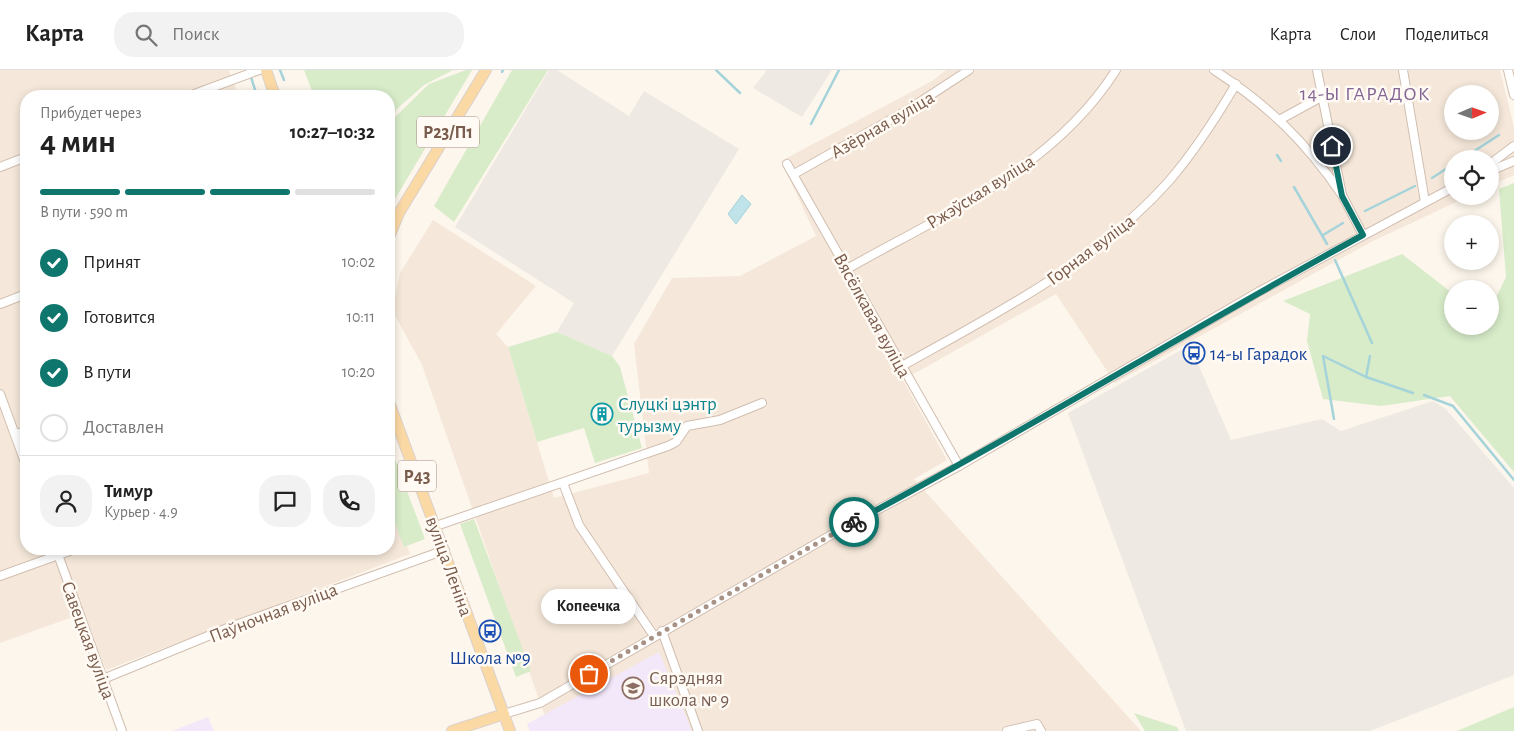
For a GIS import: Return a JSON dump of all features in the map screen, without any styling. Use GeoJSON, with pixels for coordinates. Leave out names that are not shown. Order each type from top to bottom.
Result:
{"type":"FeatureCollection","features":[{"type":"Feature","properties":{"kind":"main road"},"geometry":{"type":"LineString","coordinates":[[266,70],[273,90]]}},
{"type":"Feature","properties":{"kind":"main road","name":"Р23/П1"},"geometry":{"type":"LineString","coordinates":[[395,221],[398,213],[486,70]]}},
{"type":"Feature","properties":{"kind":"main road","name":"вуліца Леніна"},"geometry":{"type":"LineString","coordinates":[[395,432],[436,526],[510,731]]}},
{"type":"Feature","properties":{"kind":"main road"},"geometry":{"type":"LineString","coordinates":[[452,731],[504,714]]}},
{"type":"Feature","properties":{"kind":"street"},"geometry":{"type":"LineString","coordinates":[[206,90],[258,70]]}},
{"type":"Feature","properties":{"kind":"street","name":"Азёрная вуліца"},"geometry":{"type":"LineString","coordinates":[[794,174],[906,112],[969,70]]}},
{"type":"Feature","properties":{"kind":"street","name":"Ржэўская вуліца"},"geometry":{"type":"LineString","coordinates":[[847,269],[969,202],[1018,172],[1082,114],[1116,70]]}},
{"type":"Feature","properties":{"kind":"street"},"geometry":{"type":"LineString","coordinates":[[1214,70],[1236,84],[1281,119],[1323,168],[1342,196],[1363,235]]}},
{"type":"Feature","properties":{"kind":"street"},"geometry":{"type":"LineString","coordinates":[[1318,70],[1342,196]]}},
{"type":"Feature","properties":{"kind":"street"},"geometry":{"type":"LineString","coordinates":[[1403,70],[1425,202]]}},
{"type":"Feature","properties":{"kind":"street"},"geometry":{"type":"LineString","coordinates":[[1508,70],[1514,95]]}},
{"type":"Feature","properties":{"kind":"street","name":"Горная вуліца"},"geometry":{"type":"LineString","coordinates":[[902,366],[1015,303],[1087,255],[1114,234],[1170,180],[1199,143],[1236,84]]}},
{"type":"Feature","properties":{"kind":"street"},"geometry":{"type":"LineString","coordinates":[[1281,119],[1323,96]]}},
{"type":"Feature","properties":{"kind":"street"},"geometry":{"type":"LineString","coordinates":[[1499,157],[1514,146]]}},
{"type":"Feature","properties":{"kind":"street"},"geometry":{"type":"LineString","coordinates":[[0,167],[20,159]]}},
{"type":"Feature","properties":{"kind":"street"},"geometry":{"type":"LineString","coordinates":[[1499,168],[1514,162]]}},
{"type":"Feature","properties":{"kind":"street","name":"Вясёлкавая вуліца"},"geometry":{"type":"LineString","coordinates":[[787,164],[959,466]]}},
{"type":"Feature","properties":{"kind":"street"},"geometry":{"type":"LineString","coordinates":[[504,714],[540,703],[838,531],[959,466],[1260,291],[1444,192]]}},
{"type":"Feature","properties":{"kind":"street"},"geometry":{"type":"LineString","coordinates":[[0,304],[20,296]]}},
{"type":"Feature","properties":{"kind":"street"},"geometry":{"type":"LineString","coordinates":[[0,394],[20,446]]}},
{"type":"Feature","properties":{"kind":"street"},"geometry":{"type":"LineString","coordinates":[[436,526],[668,446],[676,442],[686,426],[720,420],[762,403]]}},
{"type":"Feature","properties":{"kind":"street"},"geometry":{"type":"LineString","coordinates":[[16,434],[20,432]]}},
{"type":"Feature","properties":{"kind":"street"},"geometry":{"type":"LineString","coordinates":[[563,483],[579,525],[654,636]]}},
{"type":"Feature","properties":{"kind":"street","name":"Паўночная вуліца"},"geometry":{"type":"LineString","coordinates":[[102,679],[230,627],[445,550]]}},
{"type":"Feature","properties":{"kind":"street"},"geometry":{"type":"LineString","coordinates":[[0,576],[50,555]]}},
{"type":"Feature","properties":{"kind":"street","name":"Савецкая вуліца"},"geometry":{"type":"LineString","coordinates":[[58,555],[122,731]]}},
{"type":"Feature","properties":{"kind":"street"},"geometry":{"type":"LineString","coordinates":[[662,631],[698,731]]}},
{"type":"Feature","properties":{"kind":"street"},"geometry":{"type":"LineString","coordinates":[[1007,731],[1037,724],[1041,731]]}},
{"type":"Feature","properties":{"kind":"shaded area"},"geometry":{"type":"Polygon","coordinates":[[[0,70],[229,70],[237,90],[20,90],[20,555],[395,555],[395,513],[410,554],[106,670],[84,613],[0,643],[0,70]]]}},
{"type":"Feature","properties":{"kind":"shaded area"},"geometry":{"type":"Polygon","coordinates":[[[549,70],[557,70],[629,116],[644,91],[739,149],[612,356],[557,332],[574,303],[455,227],[549,70]]]}},
{"type":"Feature","properties":{"kind":"shaded area"},"geometry":{"type":"Polygon","coordinates":[[[767,70],[832,70],[802,117],[753,88],[767,70]]]}},
{"type":"Feature","properties":{"kind":"shaded area"},"geometry":{"type":"Polygon","coordinates":[[[946,70],[1500,70],[1514,127],[1514,175],[1499,182],[1499,150],[1444,150],[1444,205],[1450,205],[1371,242],[1115,383],[1056,294],[903,380],[947,460],[914,479],[1141,731],[550,731],[422,365],[395,316],[395,296],[400,273],[433,220],[536,286],[496,334],[508,347],[554,498],[649,473],[634,344],[672,278],[740,276],[816,236],[781,161],[932,81],[946,70]]]}},
{"type":"Feature","properties":{"kind":"shaded area"},"geometry":{"type":"Polygon","coordinates":[[[1190,345],[1231,440],[1322,419],[1341,431],[1433,401],[1445,408],[1514,488],[1514,675],[1370,731],[1186,731],[1068,413],[1190,345]]]}},
{"type":"Feature","properties":{"kind":"shaded area","name":"Сярэдняя школа № 9"},"geometry":{"type":"Polygon","coordinates":[[[659,652],[692,731],[530,731],[527,724],[659,652]]]}},
{"type":"Feature","properties":{"kind":"shaded area"},"geometry":{"type":"Polygon","coordinates":[[[208,717],[214,731],[172,731],[208,717]]]}},
{"type":"Feature","properties":{"kind":"green space"},"geometry":{"type":"Polygon","coordinates":[[[304,70],[453,70],[424,85],[395,111],[395,90],[312,90],[304,70]]]}},
{"type":"Feature","properties":{"kind":"green space"},"geometry":{"type":"Polygon","coordinates":[[[466,70],[472,70],[395,199],[395,117],[429,84],[466,70]]]}},
{"type":"Feature","properties":{"kind":"green space"},"geometry":{"type":"Polygon","coordinates":[[[512,70],[548,70],[454,222],[434,206],[512,70]]]}},
{"type":"Feature","properties":{"kind":"green space"},"geometry":{"type":"Polygon","coordinates":[[[1514,183],[1514,472],[1450,396],[1381,406],[1323,399],[1307,341],[1310,314],[1283,301],[1402,254],[1444,287],[1444,335],[1499,335],[1499,291],[1506,277],[1499,189],[1514,183]]]}},
{"type":"Feature","properties":{"kind":"green space"},"geometry":{"type":"Polygon","coordinates":[[[557,332],[612,356],[620,367],[642,448],[595,463],[584,428],[537,442],[508,347],[557,332]]]}},
{"type":"Feature","properties":{"kind":"green space"},"geometry":{"type":"Polygon","coordinates":[[[395,459],[425,539],[404,547],[395,523],[395,459]]]}},
{"type":"Feature","properties":{"kind":"green space"},"geometry":{"type":"Polygon","coordinates":[[[474,519],[531,671],[516,677],[460,524],[474,519]]]}},
{"type":"Feature","properties":{"kind":"green space"},"geometry":{"type":"Polygon","coordinates":[[[1514,707],[1514,731],[1457,731],[1514,707]]]}},
{"type":"Feature","properties":{"kind":"green space"},"geometry":{"type":"Polygon","coordinates":[[[1134,713],[1177,727],[1179,731],[1145,731],[1134,713]]]}},
{"type":"Feature","properties":{"kind":"water"},"geometry":{"type":"Polygon","coordinates":[[[742,195],[751,204],[736,224],[728,214],[742,195]]]}},
{"type":"Feature","properties":{"kind":"waterway"},"geometry":{"type":"LineString","coordinates":[[280,70],[284,80]]}},
{"type":"Feature","properties":{"kind":"waterway"},"geometry":{"type":"LineString","coordinates":[[716,70],[740,93]]}},
{"type":"Feature","properties":{"kind":"waterway"},"geometry":{"type":"LineString","coordinates":[[811,124],[839,70]]}},
{"type":"Feature","properties":{"kind":"waterway"},"geometry":{"type":"LineString","coordinates":[[251,77],[255,90]]}},
{"type":"Feature","properties":{"kind":"waterway"},"geometry":{"type":"LineString","coordinates":[[1476,150],[1491,140]]}},
{"type":"Feature","properties":{"kind":"waterway"},"geometry":{"type":"LineString","coordinates":[[1277,155],[1281,161]]}},
{"type":"Feature","properties":{"kind":"waterway"},"geometry":{"type":"LineString","coordinates":[[1432,178],[1444,170]]}},
{"type":"Feature","properties":{"kind":"waterway"},"geometry":{"type":"LineString","coordinates":[[1365,211],[1415,186]]}},
{"type":"Feature","properties":{"kind":"waterway"},"geometry":{"type":"LineString","coordinates":[[1294,187],[1327,244]]}},
{"type":"Feature","properties":{"kind":"waterway"},"geometry":{"type":"LineString","coordinates":[[1323,235],[1343,223]]}},
{"type":"Feature","properties":{"kind":"waterway"},"geometry":{"type":"LineString","coordinates":[[1335,260],[1372,343]]}},
{"type":"Feature","properties":{"kind":"waterway"},"geometry":{"type":"LineString","coordinates":[[1334,419],[1323,356],[1366,377],[1370,356]]}},
{"type":"Feature","properties":{"kind":"waterway"},"geometry":{"type":"LineString","coordinates":[[1366,377],[1413,393]]}},
{"type":"Feature","properties":{"kind":"waterway"},"geometry":{"type":"LineString","coordinates":[[1424,395],[1453,406],[1514,480]]}},
{"type":"Feature","properties":{"kind":"way so far"},"geometry":{"type":"LineString","coordinates":[[589,674],[854,522]]}},
{"type":"Feature","properties":{"kind":"place","name":"14-ы Гарадок"},"geometry":{"type":"Point","coordinates":[1194,353]}},
{"type":"Feature","properties":{"kind":"place","name":"Слуцкі цэнтр турызму"},"geometry":{"type":"Point","coordinates":[602,414]}},
{"type":"Feature","properties":{"kind":"place","name":"Школа №9"},"geometry":{"type":"Point","coordinates":[490,631]}},
{"type":"Feature","properties":{"kind":"place","name":"Копеечка"},"geometry":{"type":"Point","coordinates":[589,674]}},
{"type":"Feature","properties":{"kind":"place","name":"Сярэдняя школа № 9"},"geometry":{"type":"Point","coordinates":[633,688]}},
{"type":"Feature","properties":{"kind":"district","name":"14-Ы ГАРАДОК"},"geometry":{"type":"Point","coordinates":[1365,93]}},
{"type":"Feature","properties":{"kind":"route"},"geometry":{"type":"LineString","coordinates":[[854,522],[959,466],[1260,291],[1363,235],[1342,196],[1332,146]]}}]}
